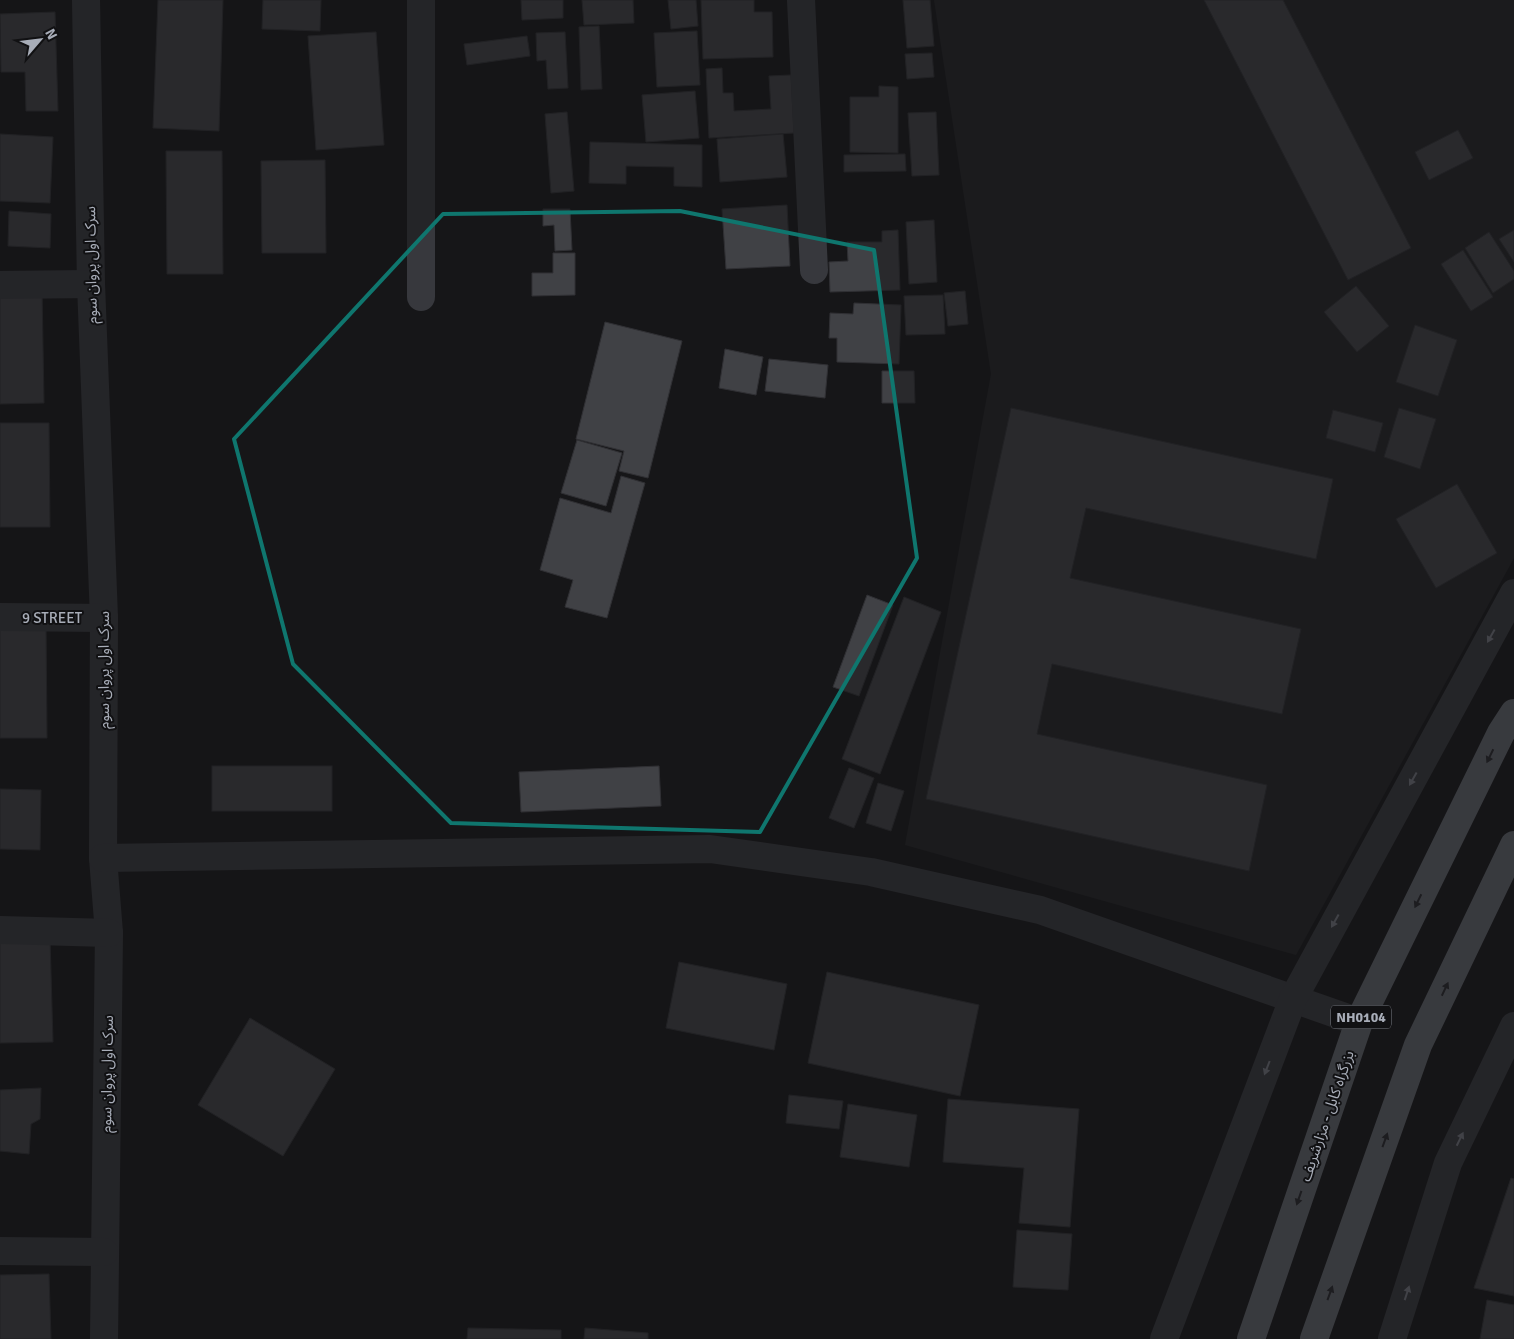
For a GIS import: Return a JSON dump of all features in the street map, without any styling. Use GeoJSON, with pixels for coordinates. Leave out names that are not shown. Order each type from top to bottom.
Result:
{"type":"FeatureCollection","features":[{"type":"Feature","properties":{"kind":"highway","name":"بزرگراه کابل - مزارشریف"},"geometry":{"type":"LineString","coordinates":[[1250,1339],[1359,1022],[1501,734],[1514,713]]}},
{"type":"Feature","properties":{"kind":"highway"},"geometry":{"type":"LineString","coordinates":[[1314,1339],[1418,1045],[1514,845]]}},
{"type":"Feature","properties":{"kind":"street","name":"سرک اول پروان سوم"},"geometry":{"type":"LineString","coordinates":[[86,0],[91,284],[104,618],[103,858],[109,932],[104,1339]]}},
{"type":"Feature","properties":{"kind":"street"},"geometry":{"type":"LineString","coordinates":[[421,0],[421,298]]}},
{"type":"Feature","properties":{"kind":"street"},"geometry":{"type":"LineString","coordinates":[[801,0],[814,270]]}},
{"type":"Feature","properties":{"kind":"street"},"geometry":{"type":"LineString","coordinates":[[0,285],[91,284]]}},
{"type":"Feature","properties":{"kind":"street"},"geometry":{"type":"LineString","coordinates":[[1164,1339],[1293,999],[1514,593]]}},
{"type":"Feature","properties":{"kind":"street","name":"9 STREET"},"geometry":{"type":"LineString","coordinates":[[0,617],[104,618]]}},
{"type":"Feature","properties":{"kind":"street"},"geometry":{"type":"LineString","coordinates":[[103,858],[710,850],[871,872],[1040,910],[1359,1022]]}},
{"type":"Feature","properties":{"kind":"street"},"geometry":{"type":"LineString","coordinates":[[0,930],[109,932]]}},
{"type":"Feature","properties":{"kind":"street"},"geometry":{"type":"LineString","coordinates":[[1392,1339],[1448,1163],[1514,1026]]}},
{"type":"Feature","properties":{"kind":"street"},"geometry":{"type":"LineString","coordinates":[[0,1252],[104,1252]]}},
{"type":"Feature","properties":{"kind":"highlighted area"},"geometry":{"type":"Polygon","coordinates":[[[680,211],[874,250],[917,558],[760,832],[451,823],[293,664],[234,439],[443,214],[680,211]]]}},
{"type":"Feature","properties":{"kind":"shaded area"},"geometry":{"type":"Polygon","coordinates":[[[934,0],[1514,0],[1514,558],[1296,955],[905,845],[991,374],[934,0]]]}},
{"type":"Feature","properties":{"kind":"building"},"geometry":{"type":"Polygon","coordinates":[[[158,0],[223,0],[219,131],[153,128],[158,0]]]}},
{"type":"Feature","properties":{"kind":"building"},"geometry":{"type":"Polygon","coordinates":[[[263,0],[321,0],[320,31],[262,29],[263,0]]]}},
{"type":"Feature","properties":{"kind":"building"},"geometry":{"type":"Polygon","coordinates":[[[521,0],[563,0],[563,18],[522,20],[521,0]]]}},
{"type":"Feature","properties":{"kind":"building"},"geometry":{"type":"Polygon","coordinates":[[[582,0],[633,0],[634,23],[584,25],[582,0]]]}},
{"type":"Feature","properties":{"kind":"building"},"geometry":{"type":"Polygon","coordinates":[[[668,0],[696,0],[698,26],[671,29],[668,0]]]}},
{"type":"Feature","properties":{"kind":"building"},"geometry":{"type":"Polygon","coordinates":[[[701,0],[754,0],[754,12],[772,12],[773,57],[703,59],[701,0]]]}},
{"type":"Feature","properties":{"kind":"building"},"geometry":{"type":"Polygon","coordinates":[[[903,0],[930,0],[934,46],[907,48],[903,0]]]}},
{"type":"Feature","properties":{"kind":"building"},"geometry":{"type":"Polygon","coordinates":[[[1204,0],[1283,0],[1411,248],[1348,280],[1204,0]]]}},
{"type":"Feature","properties":{"kind":"building"},"geometry":{"type":"Polygon","coordinates":[[[55,12],[58,111],[26,111],[25,72],[1,72],[0,14],[55,12]]]}},
{"type":"Feature","properties":{"kind":"building"},"geometry":{"type":"Polygon","coordinates":[[[599,26],[602,89],[581,90],[579,27],[599,26]]]}},
{"type":"Feature","properties":{"kind":"building"},"geometry":{"type":"Polygon","coordinates":[[[697,31],[700,85],[657,87],[654,33],[697,31]]]}},
{"type":"Feature","properties":{"kind":"building"},"geometry":{"type":"Polygon","coordinates":[[[376,32],[384,145],[316,150],[308,36],[376,32]]]}},
{"type":"Feature","properties":{"kind":"building"},"geometry":{"type":"Polygon","coordinates":[[[565,32],[568,88],[548,89],[546,60],[537,61],[536,33],[565,32]]]}},
{"type":"Feature","properties":{"kind":"building"},"geometry":{"type":"Polygon","coordinates":[[[527,36],[530,56],[467,65],[464,44],[527,36]]]}},
{"type":"Feature","properties":{"kind":"building"},"geometry":{"type":"Polygon","coordinates":[[[932,53],[934,77],[907,79],[905,54],[932,53]]]}},
{"type":"Feature","properties":{"kind":"building"},"geometry":{"type":"Polygon","coordinates":[[[722,68],[723,93],[733,93],[734,111],[771,109],[769,76],[791,75],[794,133],[709,138],[706,69],[722,68]]]}},
{"type":"Feature","properties":{"kind":"building"},"geometry":{"type":"Polygon","coordinates":[[[879,86],[898,87],[898,153],[850,152],[850,97],[879,97],[879,86]]]}},
{"type":"Feature","properties":{"kind":"building"},"geometry":{"type":"Polygon","coordinates":[[[695,91],[699,138],[646,142],[642,95],[695,91]]]}},
{"type":"Feature","properties":{"kind":"building"},"geometry":{"type":"Polygon","coordinates":[[[567,112],[574,191],[551,193],[545,114],[567,112]]]}},
{"type":"Feature","properties":{"kind":"building"},"geometry":{"type":"Polygon","coordinates":[[[936,112],[939,175],[912,176],[908,113],[936,112]]]}},
{"type":"Feature","properties":{"kind":"building"},"geometry":{"type":"Polygon","coordinates":[[[1458,130],[1473,158],[1429,180],[1415,152],[1458,130]]]}},
{"type":"Feature","properties":{"kind":"building"},"geometry":{"type":"Polygon","coordinates":[[[0,134],[53,137],[50,203],[0,201],[0,134]]]}},
{"type":"Feature","properties":{"kind":"building"},"geometry":{"type":"Polygon","coordinates":[[[783,134],[787,177],[720,182],[717,139],[783,134]]]}},
{"type":"Feature","properties":{"kind":"building"},"geometry":{"type":"Polygon","coordinates":[[[590,142],[702,145],[702,187],[674,186],[674,167],[626,166],[626,184],[589,183],[590,142]]]}},
{"type":"Feature","properties":{"kind":"building"},"geometry":{"type":"Polygon","coordinates":[[[166,151],[222,151],[223,274],[167,274],[166,151]]]}},
{"type":"Feature","properties":{"kind":"building"},"geometry":{"type":"Polygon","coordinates":[[[905,154],[906,171],[844,172],[844,155],[905,154]]]}},
{"type":"Feature","properties":{"kind":"building"},"geometry":{"type":"Polygon","coordinates":[[[325,160],[326,253],[262,253],[261,161],[325,160]]]}},
{"type":"Feature","properties":{"kind":"building"},"geometry":{"type":"Polygon","coordinates":[[[787,205],[790,266],[726,269],[722,209],[787,205]]]}},
{"type":"Feature","properties":{"kind":"building"},"geometry":{"type":"Polygon","coordinates":[[[543,209],[570,209],[572,250],[555,251],[554,225],[543,226],[543,209]]]}},
{"type":"Feature","properties":{"kind":"building"},"geometry":{"type":"Polygon","coordinates":[[[9,211],[51,214],[50,248],[8,246],[9,211]]]}},
{"type":"Feature","properties":{"kind":"building"},"geometry":{"type":"Polygon","coordinates":[[[934,220],[937,282],[909,284],[906,222],[934,220]]]}},
{"type":"Feature","properties":{"kind":"building"},"geometry":{"type":"Polygon","coordinates":[[[898,230],[900,290],[830,292],[829,262],[848,261],[847,242],[882,242],[882,231],[898,230]]]}},
{"type":"Feature","properties":{"kind":"building"},"geometry":{"type":"Polygon","coordinates":[[[1514,230],[1514,262],[1499,239],[1514,230]]]}},
{"type":"Feature","properties":{"kind":"building"},"geometry":{"type":"Polygon","coordinates":[[[1489,232],[1514,271],[1514,279],[1493,293],[1465,248],[1489,232]]]}},
{"type":"Feature","properties":{"kind":"building"},"geometry":{"type":"Polygon","coordinates":[[[1463,250],[1493,297],[1471,311],[1441,264],[1463,250]]]}},
{"type":"Feature","properties":{"kind":"building"},"geometry":{"type":"Polygon","coordinates":[[[553,253],[575,253],[575,295],[532,296],[532,273],[553,273],[553,253]]]}},
{"type":"Feature","properties":{"kind":"building"},"geometry":{"type":"Polygon","coordinates":[[[1356,286],[1389,326],[1357,352],[1324,312],[1356,286]]]}},
{"type":"Feature","properties":{"kind":"building"},"geometry":{"type":"Polygon","coordinates":[[[42,290],[44,403],[0,404],[0,291],[42,290]]]}},
{"type":"Feature","properties":{"kind":"building"},"geometry":{"type":"Polygon","coordinates":[[[965,291],[968,324],[948,326],[944,293],[965,291]]]}},
{"type":"Feature","properties":{"kind":"building"},"geometry":{"type":"Polygon","coordinates":[[[943,295],[945,334],[906,335],[904,296],[943,295]]]}},
{"type":"Feature","properties":{"kind":"building"},"geometry":{"type":"Polygon","coordinates":[[[854,303],[901,305],[899,364],[837,362],[837,338],[829,338],[830,313],[853,314],[854,303]]]}},
{"type":"Feature","properties":{"kind":"building"},"geometry":{"type":"Polygon","coordinates":[[[605,322],[682,341],[648,478],[619,471],[624,451],[576,439],[605,322]]]}},
{"type":"Feature","properties":{"kind":"building"},"geometry":{"type":"Polygon","coordinates":[[[1415,325],[1457,340],[1438,396],[1396,382],[1415,325]]]}},
{"type":"Feature","properties":{"kind":"building"},"geometry":{"type":"Polygon","coordinates":[[[725,349],[763,357],[756,395],[719,388],[725,349]]]}},
{"type":"Feature","properties":{"kind":"building"},"geometry":{"type":"Polygon","coordinates":[[[769,359],[828,365],[825,398],[765,391],[769,359]]]}},
{"type":"Feature","properties":{"kind":"building"},"geometry":{"type":"Polygon","coordinates":[[[882,371],[914,371],[915,403],[882,403],[882,371]]]}},
{"type":"Feature","properties":{"kind":"building"},"geometry":{"type":"Polygon","coordinates":[[[1011,408],[1333,479],[1316,559],[1086,508],[1070,578],[1301,629],[1282,714],[1052,664],[1037,734],[1267,785],[1249,871],[926,799],[1011,408]]]}},
{"type":"Feature","properties":{"kind":"building"},"geometry":{"type":"Polygon","coordinates":[[[1399,408],[1436,419],[1420,469],[1384,457],[1399,408]]]}},
{"type":"Feature","properties":{"kind":"building"},"geometry":{"type":"Polygon","coordinates":[[[1333,410],[1383,423],[1375,452],[1326,438],[1333,410]]]}},
{"type":"Feature","properties":{"kind":"building"},"geometry":{"type":"Polygon","coordinates":[[[0,423],[49,423],[50,527],[0,527],[0,423]]]}},
{"type":"Feature","properties":{"kind":"building"},"geometry":{"type":"Polygon","coordinates":[[[577,440],[622,453],[606,506],[561,493],[577,440]]]}},
{"type":"Feature","properties":{"kind":"building"},"geometry":{"type":"Polygon","coordinates":[[[621,476],[645,483],[607,618],[565,607],[573,580],[540,570],[560,498],[611,513],[621,476]]]}},
{"type":"Feature","properties":{"kind":"building"},"geometry":{"type":"Polygon","coordinates":[[[1457,484],[1497,553],[1436,588],[1396,519],[1457,484]]]}},
{"type":"Feature","properties":{"kind":"building"},"geometry":{"type":"Polygon","coordinates":[[[867,595],[893,605],[859,696],[833,687],[867,595]]]}},
{"type":"Feature","properties":{"kind":"building"},"geometry":{"type":"Polygon","coordinates":[[[904,597],[941,612],[880,774],[842,759],[904,597]]]}},
{"type":"Feature","properties":{"kind":"building"},"geometry":{"type":"Polygon","coordinates":[[[0,625],[46,626],[47,738],[0,738],[0,625]]]}},
{"type":"Feature","properties":{"kind":"building"},"geometry":{"type":"Polygon","coordinates":[[[212,766],[332,766],[332,811],[212,811],[212,766]]]}},
{"type":"Feature","properties":{"kind":"building"},"geometry":{"type":"Polygon","coordinates":[[[659,766],[661,806],[521,812],[519,772],[659,766]]]}},
{"type":"Feature","properties":{"kind":"building"},"geometry":{"type":"Polygon","coordinates":[[[849,768],[874,778],[854,828],[829,818],[849,768]]]}},
{"type":"Feature","properties":{"kind":"building"},"geometry":{"type":"Polygon","coordinates":[[[878,783],[904,791],[891,831],[866,823],[878,783]]]}},
{"type":"Feature","properties":{"kind":"building"},"geometry":{"type":"Polygon","coordinates":[[[0,789],[41,790],[40,850],[0,849],[0,789]]]}},
{"type":"Feature","properties":{"kind":"building"},"geometry":{"type":"Polygon","coordinates":[[[50,939],[53,1042],[0,1043],[0,941],[50,939]]]}},
{"type":"Feature","properties":{"kind":"building"},"geometry":{"type":"Polygon","coordinates":[[[679,962],[787,984],[774,1050],[666,1028],[679,962]]]}},
{"type":"Feature","properties":{"kind":"building"},"geometry":{"type":"Polygon","coordinates":[[[827,972],[979,1005],[960,1096],[808,1063],[827,972]]]}},
{"type":"Feature","properties":{"kind":"building"},"geometry":{"type":"Polygon","coordinates":[[[250,1018],[335,1069],[283,1156],[198,1105],[250,1018]]]}},
{"type":"Feature","properties":{"kind":"building"},"geometry":{"type":"Polygon","coordinates":[[[41,1088],[40,1119],[31,1124],[29,1154],[0,1151],[0,1090],[41,1088]]]}},
{"type":"Feature","properties":{"kind":"building"},"geometry":{"type":"Polygon","coordinates":[[[789,1095],[843,1101],[839,1129],[786,1123],[789,1095]]]}},
{"type":"Feature","properties":{"kind":"building"},"geometry":{"type":"Polygon","coordinates":[[[948,1099],[1079,1109],[1070,1227],[1019,1223],[1024,1168],[943,1162],[948,1099]]]}},
{"type":"Feature","properties":{"kind":"building"},"geometry":{"type":"Polygon","coordinates":[[[848,1104],[917,1115],[909,1167],[840,1157],[848,1104]]]}},
{"type":"Feature","properties":{"kind":"building"},"geometry":{"type":"Polygon","coordinates":[[[1511,1178],[1514,1179],[1514,1296],[1474,1288],[1511,1178]]]}},
{"type":"Feature","properties":{"kind":"building"},"geometry":{"type":"Polygon","coordinates":[[[1017,1230],[1072,1234],[1068,1290],[1013,1287],[1017,1230]]]}},
{"type":"Feature","properties":{"kind":"building"},"geometry":{"type":"Polygon","coordinates":[[[49,1274],[51,1339],[0,1339],[0,1275],[49,1274]]]}},
{"type":"Feature","properties":{"kind":"building"},"geometry":{"type":"Polygon","coordinates":[[[1487,1300],[1514,1305],[1514,1339],[1480,1339],[1487,1300]]]}},
{"type":"Feature","properties":{"kind":"building"},"geometry":{"type":"Polygon","coordinates":[[[468,1328],[561,1330],[561,1339],[467,1339],[468,1328]]]}},
{"type":"Feature","properties":{"kind":"building"},"geometry":{"type":"Polygon","coordinates":[[[585,1328],[648,1333],[648,1339],[584,1339],[585,1328]]]}}]}
